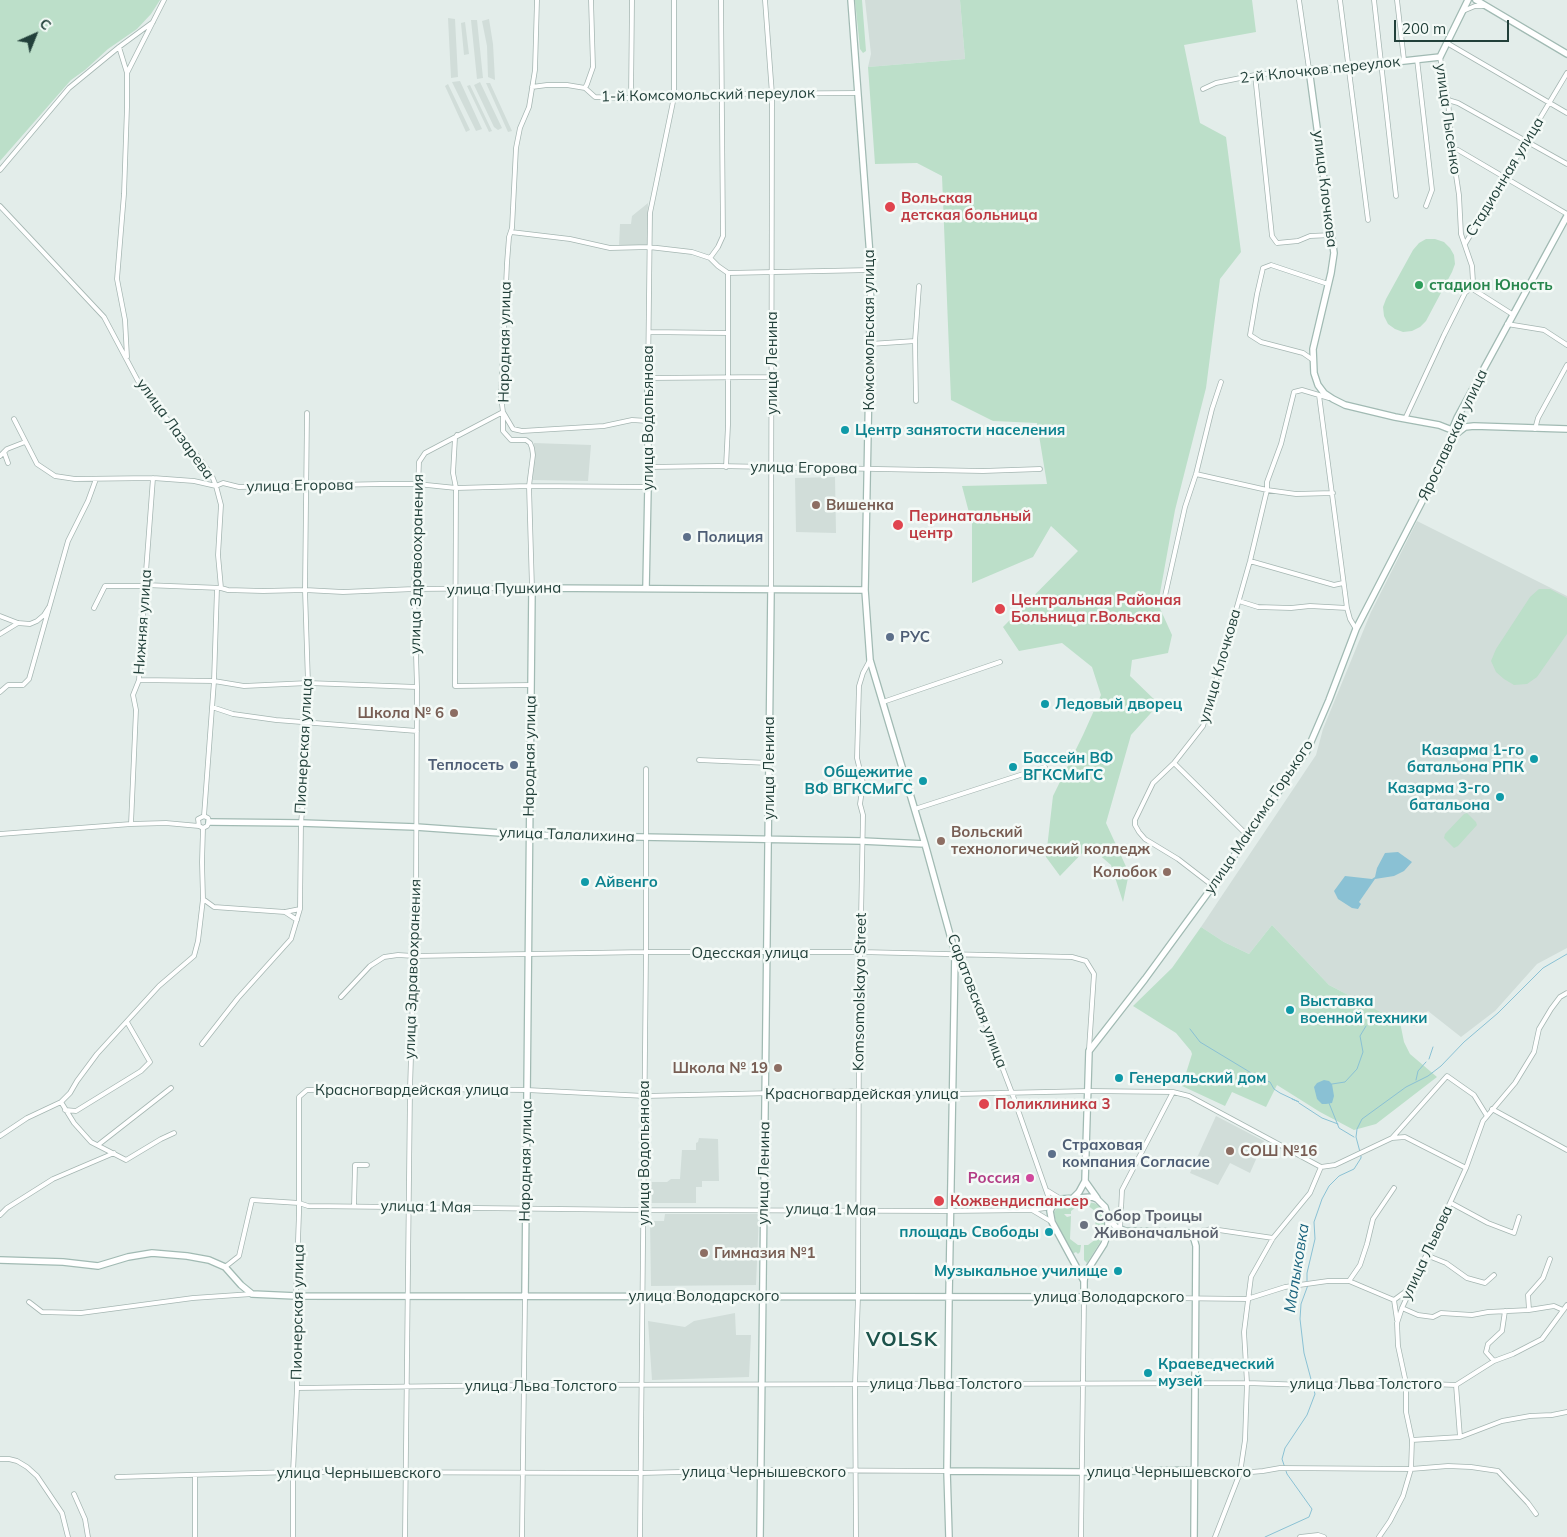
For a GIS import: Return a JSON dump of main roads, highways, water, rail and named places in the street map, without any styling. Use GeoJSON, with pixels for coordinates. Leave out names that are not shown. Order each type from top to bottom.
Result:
{"type":"FeatureCollection","features":[{"type":"Feature","properties":{"kind":"water"},"geometry":{"type":"Polygon","coordinates":[[[1398,852],[1412,862],[1404,871],[1394,876],[1375,879],[1359,902],[1361,904],[1358,909],[1352,908],[1338,899],[1334,891],[1345,876],[1372,879],[1375,877],[1377,868],[1385,853],[1398,852]]]}},
{"type":"Feature","properties":{"kind":"water"},"geometry":{"type":"Polygon","coordinates":[[[1324,1080],[1332,1084],[1334,1096],[1332,1103],[1322,1104],[1317,1099],[1314,1087],[1317,1083],[1324,1080]]]}},
{"type":"Feature","properties":{"kind":"waterway","name":"Малыковка"},"geometry":{"type":"LineString","coordinates":[[1360,1152],[1356,1137],[1357,1129],[1362,1119],[1406,1087],[1428,1076],[1441,1066],[1543,968],[1567,954]]}},
{"type":"Feature","properties":{"kind":"waterway"},"geometry":{"type":"LineString","coordinates":[[1332,1084],[1345,1082],[1357,1069],[1363,1052],[1360,1036],[1366,1026]]}},
{"type":"Feature","properties":{"kind":"waterway"},"geometry":{"type":"LineString","coordinates":[[1190,1029],[1200,1042],[1253,1074],[1259,1075],[1261,1079],[1270,1082],[1274,1089],[1299,1102],[1292,1099]]}},
{"type":"Feature","properties":{"kind":"waterway"},"geometry":{"type":"LineString","coordinates":[[1429,1059],[1433,1047]]}},
{"type":"Feature","properties":{"kind":"waterway"},"geometry":{"type":"LineString","coordinates":[[1416,1080],[1418,1071],[1426,1062]]}},
{"type":"Feature","properties":{"kind":"waterway"},"geometry":{"type":"LineString","coordinates":[[1299,1103],[1322,1118],[1338,1124]]}},
{"type":"Feature","properties":{"kind":"waterway"},"geometry":{"type":"LineString","coordinates":[[1329,1103],[1339,1128],[1354,1137]]}},
{"type":"Feature","properties":{"kind":"waterway","name":"Малыковка"},"geometry":{"type":"LineString","coordinates":[[1307,1281],[1315,1239],[1314,1222],[1322,1199],[1329,1186],[1339,1176],[1354,1169],[1361,1156]]}},
{"type":"Feature","properties":{"kind":"waterway","name":"Малыковка"},"geometry":{"type":"LineString","coordinates":[[1308,1285],[1301,1304],[1300,1319],[1304,1353],[1312,1383]]}},
{"type":"Feature","properties":{"kind":"waterway","name":"Малыковка"},"geometry":{"type":"LineString","coordinates":[[1265,1537],[1309,1517],[1312,1509],[1287,1474],[1282,1459],[1285,1448],[1307,1415],[1315,1394],[1313,1387]]}},
{"type":"Feature","properties":{"kind":"place","name":"Вольская детская больница"},"geometry":{"type":"Point","coordinates":[890,207]}},
{"type":"Feature","properties":{"kind":"place","name":"стадион Юность"},"geometry":{"type":"Point","coordinates":[1419,285]}},
{"type":"Feature","properties":{"kind":"place","name":"Центр занятости населения"},"geometry":{"type":"Point","coordinates":[845,430]}},
{"type":"Feature","properties":{"kind":"place","name":"Вишенка"},"geometry":{"type":"Point","coordinates":[816,505]}},
{"type":"Feature","properties":{"kind":"place","name":"Перинатальный центр"},"geometry":{"type":"Point","coordinates":[898,525]}},
{"type":"Feature","properties":{"kind":"place","name":"Полиция"},"geometry":{"type":"Point","coordinates":[687,537]}},
{"type":"Feature","properties":{"kind":"place","name":"Центральная Районая Больница г.Вольска"},"geometry":{"type":"Point","coordinates":[1000,609]}},
{"type":"Feature","properties":{"kind":"place","name":"РУС"},"geometry":{"type":"Point","coordinates":[890,637]}},
{"type":"Feature","properties":{"kind":"place","name":"Ледовый дворец"},"geometry":{"type":"Point","coordinates":[1045,704]}},
{"type":"Feature","properties":{"kind":"place","name":"Школа № 6"},"geometry":{"type":"Point","coordinates":[454,713]}},
{"type":"Feature","properties":{"kind":"place","name":"Казарма 1-го батальона РПК"},"geometry":{"type":"Point","coordinates":[1534,759]}},
{"type":"Feature","properties":{"kind":"place","name":"Теплосеть"},"geometry":{"type":"Point","coordinates":[514,765]}},
{"type":"Feature","properties":{"kind":"place","name":"Бассейн ВФ ВГКСМиГС"},"geometry":{"type":"Point","coordinates":[1013,767]}},
{"type":"Feature","properties":{"kind":"place","name":"Общежитие ВФ ВГКСМиГС"},"geometry":{"type":"Point","coordinates":[923,781]}},
{"type":"Feature","properties":{"kind":"place","name":"Казарма 3-го батальона"},"geometry":{"type":"Point","coordinates":[1500,797]}},
{"type":"Feature","properties":{"kind":"place","name":"Вольский технологический колледж"},"geometry":{"type":"Point","coordinates":[941,841]}},
{"type":"Feature","properties":{"kind":"place","name":"Колобок"},"geometry":{"type":"Point","coordinates":[1167,872]}},
{"type":"Feature","properties":{"kind":"place","name":"Айвенго"},"geometry":{"type":"Point","coordinates":[585,882]}},
{"type":"Feature","properties":{"kind":"place","name":"Выставка военной техники"},"geometry":{"type":"Point","coordinates":[1290,1010]}},
{"type":"Feature","properties":{"kind":"place","name":"Школа № 19"},"geometry":{"type":"Point","coordinates":[778,1068]}},
{"type":"Feature","properties":{"kind":"place","name":"Генеральский дом"},"geometry":{"type":"Point","coordinates":[1119,1078]}},
{"type":"Feature","properties":{"kind":"place","name":"Поликлиника 3"},"geometry":{"type":"Point","coordinates":[984,1104]}},
{"type":"Feature","properties":{"kind":"place","name":"СОШ №16"},"geometry":{"type":"Point","coordinates":[1230,1151]}},
{"type":"Feature","properties":{"kind":"place","name":"Страховая компания Согласие"},"geometry":{"type":"Point","coordinates":[1052,1154]}},
{"type":"Feature","properties":{"kind":"place","name":"Россия"},"geometry":{"type":"Point","coordinates":[1030,1178]}},
{"type":"Feature","properties":{"kind":"place","name":"Кожвендиспансер"},"geometry":{"type":"Point","coordinates":[939,1201]}},
{"type":"Feature","properties":{"kind":"place","name":"Собор Троицы Живоначальной"},"geometry":{"type":"Point","coordinates":[1084,1225]}},
{"type":"Feature","properties":{"kind":"place","name":"площадь Свободы"},"geometry":{"type":"Point","coordinates":[1049,1232]}},
{"type":"Feature","properties":{"kind":"place","name":"Гимназия №1"},"geometry":{"type":"Point","coordinates":[704,1253]}},
{"type":"Feature","properties":{"kind":"place","name":"Музыкальное училище"},"geometry":{"type":"Point","coordinates":[1118,1271]}},
{"type":"Feature","properties":{"kind":"place","name":"Краеведческий музей"},"geometry":{"type":"Point","coordinates":[1148,1373]}},
{"type":"Feature","properties":{"kind":"district","name":"VOLSK"},"geometry":{"type":"Point","coordinates":[902,1340]}}]}
